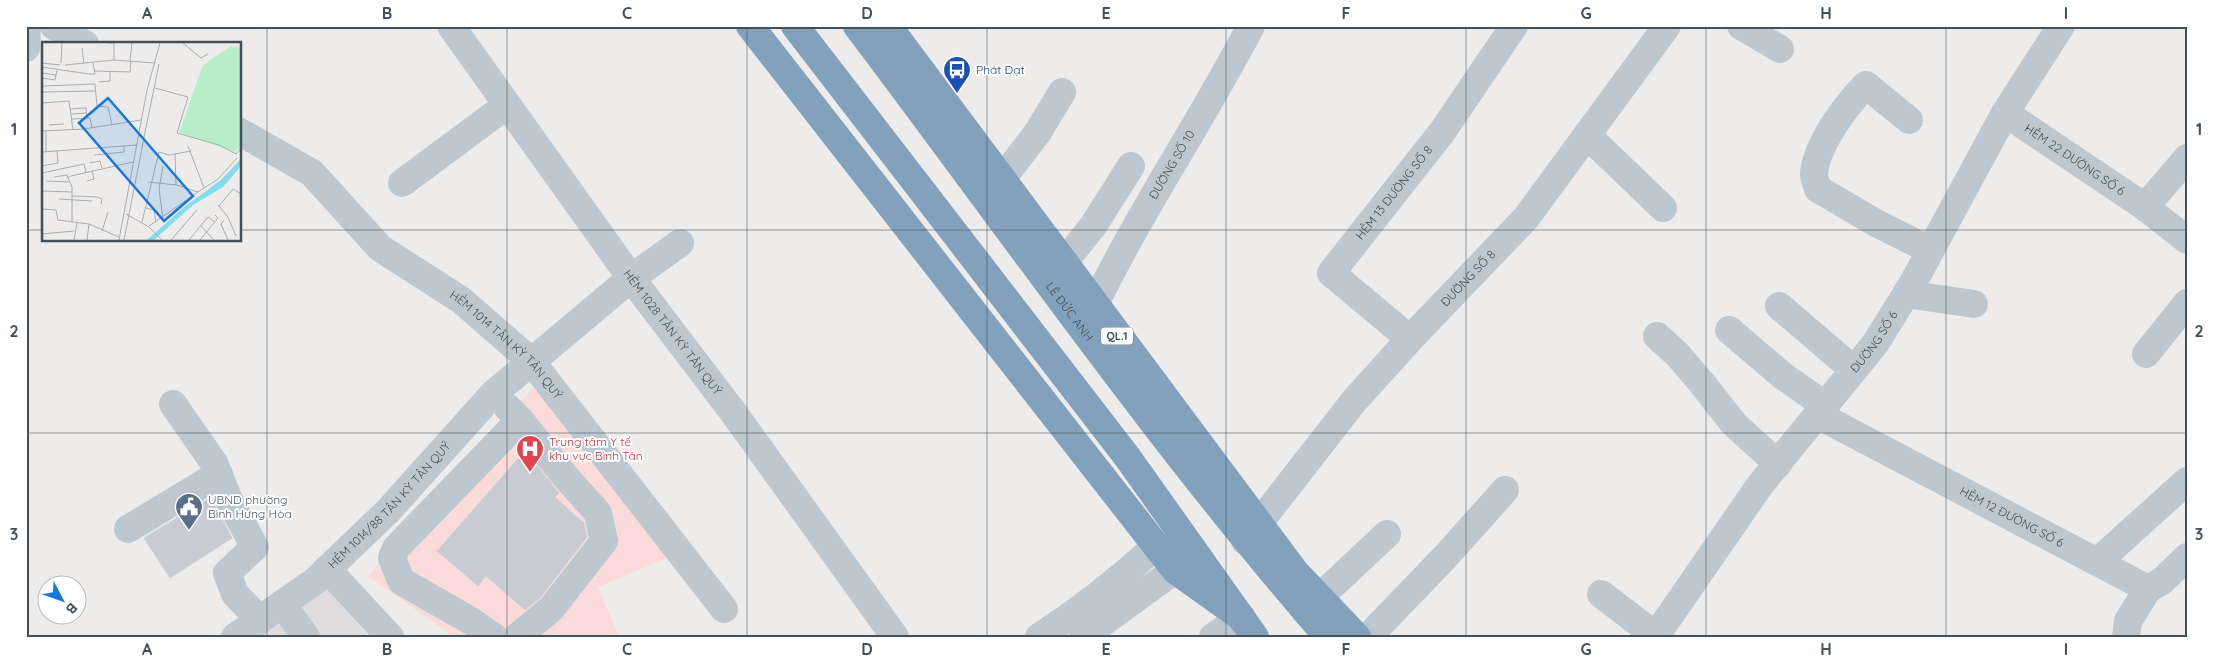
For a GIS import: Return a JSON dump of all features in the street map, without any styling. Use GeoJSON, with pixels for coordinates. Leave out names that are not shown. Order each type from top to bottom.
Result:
{"type":"FeatureCollection","features":[{"type":"Feature","properties":{"kind":"highway"},"geometry":{"type":"LineString","coordinates":[[750,26],[1175,570],[1248,627]]}},
{"type":"Feature","properties":{"kind":"highway","name":"LÊ ĐỨC ANH"},"geometry":{"type":"LineString","coordinates":[[857,26],[1078,322],[1312,604],[1328,637]]}},
{"type":"Feature","properties":{"kind":"highway","name":"LÊ ĐỨC ANH"},"geometry":{"type":"LineString","coordinates":[[888,26],[1064,262],[1252,532]]}},
{"type":"Feature","properties":{"kind":"highway"},"geometry":{"type":"LineString","coordinates":[[770,52],[797,28],[1128,458],[1248,627]]}},
{"type":"Feature","properties":{"kind":"highway","name":"LÊ ĐỨC ANH"},"geometry":{"type":"LineString","coordinates":[[1312,604],[1357,637]]}},
{"type":"Feature","properties":{"kind":"street"},"geometry":{"type":"LineString","coordinates":[[26,48],[28,26]]}},
{"type":"Feature","properties":{"kind":"street"},"geometry":{"type":"LineString","coordinates":[[54,26],[82,42]]}},
{"type":"Feature","properties":{"kind":"street","name":"HẺM 1028 TÂN KỲ TÂN QUÝ"},"geometry":{"type":"LineString","coordinates":[[451,26],[631,278],[694,359],[895,637]]}},
{"type":"Feature","properties":{"kind":"street","name":"ĐƯỜNG SỐ 10"},"geometry":{"type":"LineString","coordinates":[[1094,304],[1112,268],[1229,68],[1251,26]]}},
{"type":"Feature","properties":{"kind":"street","name":"HẺM 13 ĐƯỜNG SỐ 8"},"geometry":{"type":"LineString","coordinates":[[1410,339],[1332,273],[1442,132],[1514,26]]}},
{"type":"Feature","properties":{"kind":"street","name":"ĐƯỜNG SỐ 8"},"geometry":{"type":"LineString","coordinates":[[1252,532],[1354,401],[1410,339],[1526,218],[1667,26]]}},
{"type":"Feature","properties":{"kind":"street"},"geometry":{"type":"LineString","coordinates":[[1741,26],[1780,49]]}},
{"type":"Feature","properties":{"kind":"street","name":"ĐƯỜNG SỐ 6"},"geometry":{"type":"LineString","coordinates":[[1655,636],[1760,485],[1875,344],[1906,294],[2005,114],[2061,26]]}},
{"type":"Feature","properties":{"kind":"street"},"geometry":{"type":"LineString","coordinates":[[1909,120],[1866,85],[1842,113],[1828,137],[1817,159],[1814,177],[1818,189],[1876,224],[1930,250]]}},
{"type":"Feature","properties":{"kind":"street"},"geometry":{"type":"LineString","coordinates":[[1002,179],[1038,132],[1062,92]]}},
{"type":"Feature","properties":{"kind":"street"},"geometry":{"type":"LineString","coordinates":[[402,183],[507,105]]}},
{"type":"Feature","properties":{"kind":"street","name":"HẺM 22 ĐƯỜNG SỐ 6"},"geometry":{"type":"LineString","coordinates":[[2005,114],[2145,207],[2187,240]]}},
{"type":"Feature","properties":{"kind":"street","name":"HẺM 1014 TÂN KỲ TÂN QUÝ"},"geometry":{"type":"LineString","coordinates":[[241,133],[312,173],[380,248],[461,300],[531,362],[724,608]]}},
{"type":"Feature","properties":{"kind":"street"},"geometry":{"type":"LineString","coordinates":[[1587,135],[1663,208]]}},
{"type":"Feature","properties":{"kind":"street"},"geometry":{"type":"LineString","coordinates":[[2145,207],[2186,159]]}},
{"type":"Feature","properties":{"kind":"street"},"geometry":{"type":"LineString","coordinates":[[1064,262],[1093,226],[1130,166]]}},
{"type":"Feature","properties":{"kind":"street","name":"HẺM 1014/88 TÂN KỲ TÂN QUÝ"},"geometry":{"type":"LineString","coordinates":[[235,637],[315,581],[388,512],[493,394],[631,278],[680,243]]}},
{"type":"Feature","properties":{"kind":"street"},"geometry":{"type":"LineString","coordinates":[[1906,294],[1974,304]]}},
{"type":"Feature","properties":{"kind":"street"},"geometry":{"type":"LineString","coordinates":[[2146,354],[2187,303]]}},
{"type":"Feature","properties":{"kind":"street"},"geometry":{"type":"LineString","coordinates":[[1779,306],[1854,370]]}},
{"type":"Feature","properties":{"kind":"street","name":"HẺM 12 ĐƯỜNG SỐ 6"},"geometry":{"type":"LineString","coordinates":[[1729,330],[1822,410],[2148,589]]}},
{"type":"Feature","properties":{"kind":"street"},"geometry":{"type":"LineString","coordinates":[[1657,336],[1695,375],[1734,424],[1778,464]]}},
{"type":"Feature","properties":{"kind":"street"},"geometry":{"type":"LineString","coordinates":[[493,394],[520,420],[564,475],[598,513],[604,541],[550,609],[517,637]]}},
{"type":"Feature","properties":{"kind":"street"},"geometry":{"type":"LineString","coordinates":[[172,404],[214,463],[228,498],[255,546],[227,573],[235,594],[260,620]]}},
{"type":"Feature","properties":{"kind":"street"},"geometry":{"type":"LineString","coordinates":[[494,637],[401,581],[392,558],[396,548],[520,420]]}},
{"type":"Feature","properties":{"kind":"street"},"geometry":{"type":"LineString","coordinates":[[128,529],[219,474]]}},
{"type":"Feature","properties":{"kind":"street"},"geometry":{"type":"LineString","coordinates":[[2097,562],[2187,481]]}},
{"type":"Feature","properties":{"kind":"street"},"geometry":{"type":"LineString","coordinates":[[1368,637],[1446,556],[1504,490]]}},
{"type":"Feature","properties":{"kind":"street"},"geometry":{"type":"LineString","coordinates":[[1312,604],[1387,534]]}},
{"type":"Feature","properties":{"kind":"street"},"geometry":{"type":"LineString","coordinates":[[1039,637],[1110,587],[1157,545]]}},
{"type":"Feature","properties":{"kind":"street"},"geometry":{"type":"LineString","coordinates":[[2126,637],[2128,621],[2148,589],[2162,581],[2187,557]]}},
{"type":"Feature","properties":{"kind":"street"},"geometry":{"type":"LineString","coordinates":[[327,569],[390,637]]}},
{"type":"Feature","properties":{"kind":"street"},"geometry":{"type":"LineString","coordinates":[[1083,637],[1175,570]]}},
{"type":"Feature","properties":{"kind":"street"},"geometry":{"type":"LineString","coordinates":[[1601,594],[1655,636]]}},
{"type":"Feature","properties":{"kind":"street"},"geometry":{"type":"LineString","coordinates":[[282,604],[306,637]]}},
{"type":"Feature","properties":{"kind":"street"},"geometry":{"type":"LineString","coordinates":[[1213,637],[1248,627]]}},
{"type":"Feature","properties":{"kind":"shaded area","name":"Trung tâm Y tế khu vực Bình Tân"},"geometry":{"type":"Polygon","coordinates":[[[534,387],[667,558],[598,587],[619,637],[454,637],[368,576],[534,387]]]}},
{"type":"Feature","properties":{"kind":"shaded area"},"geometry":{"type":"Polygon","coordinates":[[[325,587],[369,637],[253,637],[325,587]]]}},
{"type":"Feature","properties":{"kind":"building"},"geometry":{"type":"Polygon","coordinates":[[[523,453],[535,463],[559,493],[555,497],[584,523],[587,537],[540,598],[525,610],[486,576],[478,586],[437,551],[523,453]]]}},
{"type":"Feature","properties":{"kind":"building","name":"UBND phường Bình Hưng Hòa"},"geometry":{"type":"Polygon","coordinates":[[[211,497],[232,538],[170,578],[144,538],[211,497]]]}},
{"type":"Feature","properties":{"kind":"place","name":"Phát Đạt"},"geometry":{"type":"Point","coordinates":[957,94]}},
{"type":"Feature","properties":{"kind":"place","name":"Trung tâm Y tế khu vực Bình Tân"},"geometry":{"type":"Point","coordinates":[530,473]}},
{"type":"Feature","properties":{"kind":"place","name":"UBND phường Bình Hưng Hòa"},"geometry":{"type":"Point","coordinates":[189,531]}}]}
